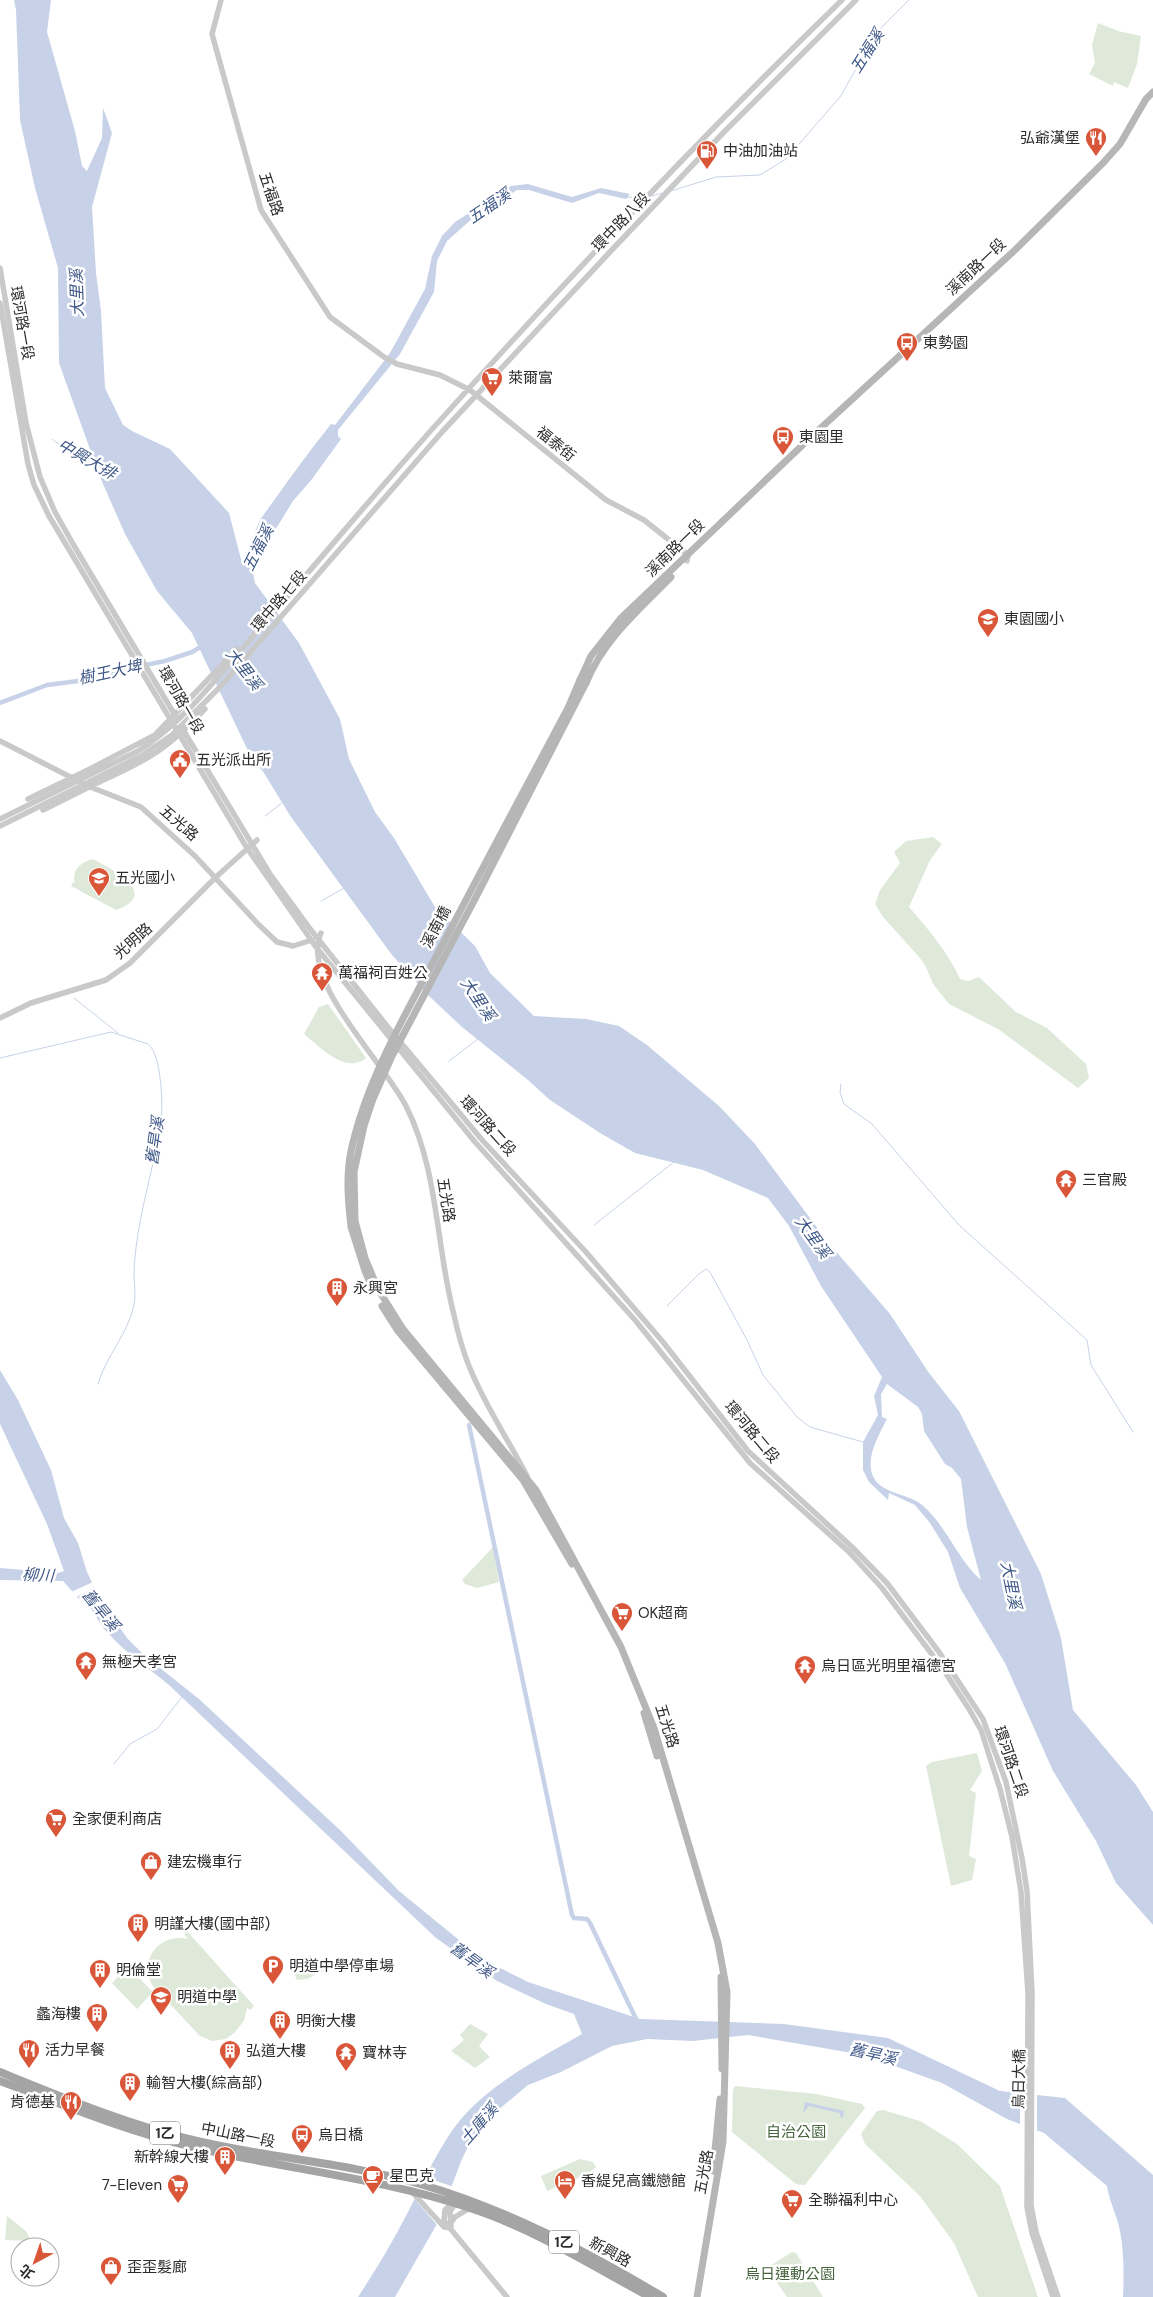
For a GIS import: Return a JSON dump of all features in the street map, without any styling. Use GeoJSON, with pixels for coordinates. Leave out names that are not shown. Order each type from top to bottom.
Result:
{"type":"FeatureCollection","features":[{"type":"Feature","properties":{"kind":"main road","name":"溪南路一段"},"geometry":{"type":"LineString","coordinates":[[583,682],[596,660],[620,629],[687,558],[801,446],[906,352],[1103,163],[1120,144],[1146,99],[1153,92]]}},
{"type":"Feature","properties":{"kind":"main road","name":"溪南橋"},"geometry":{"type":"LineString","coordinates":[[353,1224],[354,1172],[364,1126],[373,1099],[392,1056],[481,888],[583,682]]}},
{"type":"Feature","properties":{"kind":"main road","name":"五光路"},"geometry":{"type":"LineString","coordinates":[[353,1224],[378,1288],[394,1316],[525,1479],[580,1569],[621,1647],[654,1728],[726,1975],[723,2142],[697,2297]]}},
{"type":"Feature","properties":{"kind":"main road","name":"五光路"},"geometry":{"type":"LineString","coordinates":[[693,2297],[718,2139],[724,2051]]}},
{"type":"Feature","properties":{"kind":"main road","name":"中山路一段"},"geometry":{"type":"LineString","coordinates":[[0,2072],[122,2119],[171,2135],[416,2190]]}},
{"type":"Feature","properties":{"kind":"main road","name":"中山路一段"},"geometry":{"type":"LineString","coordinates":[[0,2081],[138,2133],[194,2147],[416,2190]]}},
{"type":"Feature","properties":{"kind":"main road","name":"1乙"},"geometry":{"type":"LineString","coordinates":[[416,2190],[454,2200]]}},
{"type":"Feature","properties":{"kind":"main road","name":"新興路"},"geometry":{"type":"LineString","coordinates":[[454,2200],[559,2246],[650,2297]]}},
{"type":"Feature","properties":{"kind":"main road","name":"新興路"},"geometry":{"type":"LineString","coordinates":[[454,2200],[506,2214],[562,2240],[663,2297]]}},
{"type":"Feature","properties":{"kind":"street","name":"五福路"},"geometry":{"type":"LineString","coordinates":[[221,0],[212,34],[261,210],[330,317],[384,357],[397,364]]}},
{"type":"Feature","properties":{"kind":"street","name":"環中路八段"},"geometry":{"type":"LineString","coordinates":[[404,464],[718,122],[842,0]]}},
{"type":"Feature","properties":{"kind":"street","name":"環中路八段"},"geometry":{"type":"LineString","coordinates":[[411,470],[477,395],[667,192],[856,0]]}},
{"type":"Feature","properties":{"kind":"street","name":"環河路一段"},"geometry":{"type":"LineString","coordinates":[[0,268],[26,423],[47,496],[73,544],[252,844]]}},
{"type":"Feature","properties":{"kind":"street","name":"環河路一段"},"geometry":{"type":"LineString","coordinates":[[0,304],[23,438],[34,485],[66,546],[252,844],[315,940],[404,1053]]}},
{"type":"Feature","properties":{"kind":"street","name":"福泰街"},"geometry":{"type":"LineString","coordinates":[[397,364],[440,375],[470,390],[606,500],[644,520],[687,558]]}},
{"type":"Feature","properties":{"kind":"street","name":"環中路七段"},"geometry":{"type":"LineString","coordinates":[[0,819],[138,751],[157,739],[182,717],[404,464]]}},
{"type":"Feature","properties":{"kind":"street","name":"環中路七段"},"geometry":{"type":"LineString","coordinates":[[0,826],[141,756],[172,735],[219,688],[411,470]]}},
{"type":"Feature","properties":{"kind":"street"},"geometry":{"type":"LineString","coordinates":[[28,799],[155,735],[238,648],[260,628]]}},
{"type":"Feature","properties":{"kind":"street"},"geometry":{"type":"LineString","coordinates":[[43,810],[88,786],[142,762],[182,734],[242,668],[266,634]]}},
{"type":"Feature","properties":{"kind":"street","name":"五光路"},"geometry":{"type":"LineString","coordinates":[[0,741],[88,786],[141,807],[216,877],[258,924],[277,942],[293,946],[315,940],[321,932]]}},
{"type":"Feature","properties":{"kind":"street","name":"光明路"},"geometry":{"type":"LineString","coordinates":[[0,1018],[31,1002],[106,980],[130,963],[216,877],[252,844]]}},
{"type":"Feature","properties":{"kind":"street","name":"五光路"},"geometry":{"type":"LineString","coordinates":[[315,940],[318,962],[333,999],[392,1080],[412,1118],[429,1178],[452,1310],[469,1366],[525,1479]]}},
{"type":"Feature","properties":{"kind":"street"},"geometry":{"type":"LineString","coordinates":[[316,947],[404,1053]]}},
{"type":"Feature","properties":{"kind":"street","name":"環河路二段"},"geometry":{"type":"LineString","coordinates":[[404,1053],[586,1252],[653,1329],[683,1366],[721,1420],[748,1451],[870,1564],[905,1606],[954,1674],[990,1733],[1006,1782],[1020,1859]]}},
{"type":"Feature","properties":{"kind":"street","name":"烏日大橋"},"geometry":{"type":"LineString","coordinates":[[1020,1859],[1030,1993],[1031,2206],[1036,2232],[1058,2297]]}},
{"type":"Feature","properties":{"kind":"street","name":"烏日大橋"},"geometry":{"type":"LineString","coordinates":[[1030,1993],[1027,2208],[1032,2233],[1053,2297]]}},
{"type":"Feature","properties":{"kind":"street"},"geometry":{"type":"LineString","coordinates":[[416,2190],[449,2227]]}},
{"type":"Feature","properties":{"kind":"street"},"geometry":{"type":"LineString","coordinates":[[454,2200],[443,2215],[444,2221],[507,2297]]}},
{"type":"Feature","properties":{"kind":"street"},"geometry":{"type":"LineString","coordinates":[[449,2227],[455,2217],[470,2208]]}},
{"type":"Feature","properties":{"kind":"green space"},"geometry":{"type":"Polygon","coordinates":[[[1098,23],[1118,31],[1141,36],[1137,64],[1128,88],[1114,82],[1113,86],[1089,74],[1095,63],[1092,45],[1098,23]]]}},
{"type":"Feature","properties":{"kind":"green space"},"geometry":{"type":"Polygon","coordinates":[[[933,837],[942,844],[930,860],[909,907],[944,950],[960,979],[968,981],[979,977],[1016,1012],[1047,1028],[1086,1064],[1089,1078],[1078,1088],[998,1029],[949,1004],[933,984],[920,958],[883,917],[875,904],[880,890],[900,863],[894,852],[906,841],[933,837]]]}},
{"type":"Feature","properties":{"kind":"green space"},"geometry":{"type":"Polygon","coordinates":[[[93,859],[120,875],[134,889],[134,896],[129,903],[116,910],[71,886],[73,882],[75,883],[74,874],[78,867],[93,859]]]}},
{"type":"Feature","properties":{"kind":"green space"},"geometry":{"type":"Polygon","coordinates":[[[328,1004],[366,1058],[350,1063],[342,1061],[325,1052],[304,1034],[319,1007],[328,1004]]]}},
{"type":"Feature","properties":{"kind":"green space"},"geometry":{"type":"Polygon","coordinates":[[[493,1547],[499,1582],[477,1588],[465,1584],[462,1580],[493,1547]]]}},
{"type":"Feature","properties":{"kind":"green space"},"geometry":{"type":"Polygon","coordinates":[[[977,1753],[982,1771],[970,1790],[976,1793],[969,1856],[976,1859],[972,1880],[951,1886],[926,1766],[932,1762],[977,1753]]]}},
{"type":"Feature","properties":{"kind":"green space"},"geometry":{"type":"Polygon","coordinates":[[[187,1931],[254,2006],[250,2010],[247,2008],[244,2021],[226,2039],[212,2041],[200,2036],[152,1985],[148,1966],[150,1957],[161,1944],[169,1940],[178,1938],[188,1939],[184,1934],[187,1931]]]}},
{"type":"Feature","properties":{"kind":"green space"},"geometry":{"type":"Polygon","coordinates":[[[311,1955],[325,1970],[307,1979],[297,1980],[290,1965],[311,1955]]]}},
{"type":"Feature","properties":{"kind":"green space"},"geometry":{"type":"Polygon","coordinates":[[[128,1967],[153,1992],[137,2009],[112,1983],[128,1967]]]}},
{"type":"Feature","properties":{"kind":"green space"},"geometry":{"type":"Polygon","coordinates":[[[470,2024],[488,2034],[479,2046],[490,2057],[475,2068],[451,2051],[464,2040],[460,2035],[470,2024]]]}},
{"type":"Feature","properties":{"kind":"green space","name":"自治公園"},"geometry":{"type":"Polygon","coordinates":[[[735,2086],[817,2094],[862,2104],[865,2108],[805,2185],[796,2184],[732,2132],[733,2090],[735,2086]]]}},
{"type":"Feature","properties":{"kind":"green space"},"geometry":{"type":"Polygon","coordinates":[[[883,2110],[920,2121],[957,2144],[1000,2186],[1038,2297],[978,2297],[954,2243],[920,2196],[865,2144],[861,2134],[877,2111],[883,2110]]]}},
{"type":"Feature","properties":{"kind":"green space"},"geometry":{"type":"Polygon","coordinates":[[[580,2159],[593,2162],[596,2167],[586,2175],[547,2191],[541,2176],[580,2159]]]}},
{"type":"Feature","properties":{"kind":"green space"},"geometry":{"type":"Polygon","coordinates":[[[7,2216],[26,2231],[29,2237],[10,2237],[10,2240],[5,2240],[7,2216]]]}},
{"type":"Feature","properties":{"kind":"green space","name":"烏日運動公園"},"geometry":{"type":"Polygon","coordinates":[[[792,2252],[796,2253],[823,2297],[787,2297],[769,2271],[770,2266],[792,2252]]]}},
{"type":"Feature","properties":{"kind":"water","name":"大里溪"},"geometry":{"type":"Polygon","coordinates":[[[14,0],[51,0],[47,32],[75,131],[82,166],[87,171],[102,138],[103,108],[112,133],[92,207],[96,273],[101,311],[105,388],[123,425],[170,449],[229,513],[242,563],[262,517],[322,435],[331,424],[335,425],[390,353],[425,289],[432,256],[442,236],[455,222],[511,186],[528,184],[572,197],[601,188],[630,194],[626,199],[599,193],[572,203],[529,190],[517,190],[474,217],[447,241],[437,261],[434,292],[400,354],[338,430],[338,436],[341,439],[312,479],[293,501],[252,568],[255,583],[299,643],[340,719],[349,759],[375,812],[394,838],[435,907],[475,946],[490,973],[534,1016],[586,1019],[619,1026],[647,1045],[719,1106],[755,1144],[827,1241],[890,1314],[929,1373],[959,1411],[1041,1574],[1061,1638],[1073,1710],[1136,1785],[1153,1812],[1153,1925],[1116,1883],[1096,1841],[1053,1771],[1005,1663],[960,1588],[948,1552],[930,1523],[915,1505],[889,1493],[888,1500],[869,1482],[863,1470],[863,1442],[878,1415],[874,1396],[882,1377],[821,1286],[789,1226],[768,1198],[703,1170],[635,1153],[600,1133],[550,1100],[462,1027],[429,996],[392,955],[291,817],[264,773],[250,755],[192,633],[157,591],[125,534],[100,477],[59,363],[58,268],[35,188],[20,120],[14,0]],[[887,1384],[881,1394],[882,1417],[887,1419],[873,1449],[871,1457],[872,1473],[879,1485],[917,1501],[931,1513],[965,1562],[981,1580],[967,1527],[961,1479],[952,1468],[945,1464],[924,1431],[922,1414],[918,1407],[887,1384]]]}},
{"type":"Feature","properties":{"kind":"water"},"geometry":{"type":"Polygon","coordinates":[[[0,1370],[18,1400],[51,1470],[64,1518],[78,1543],[87,1572],[99,1597],[127,1638],[145,1656],[199,1699],[341,1831],[399,1891],[470,1949],[500,1968],[528,1982],[640,2019],[784,2024],[888,2038],[1000,2091],[1065,2098],[1153,2175],[1153,2297],[1123,2297],[1123,2264],[1119,2225],[1107,2186],[1044,2133],[1007,2119],[942,2083],[864,2055],[748,2035],[693,2041],[647,2039],[612,2046],[561,2072],[528,2085],[478,2127],[462,2159],[437,2224],[395,2297],[358,2297],[409,2211],[442,2147],[461,2119],[502,2082],[582,2034],[574,2014],[546,2004],[497,1981],[436,1938],[170,1686],[121,1647],[104,1628],[85,1601],[82,1598],[79,1599],[63,1581],[0,1580],[0,1568],[58,1573],[64,1571],[47,1524],[0,1424],[0,1370]]]}},
{"type":"Feature","properties":{"kind":"water"},"geometry":{"type":"Polygon","coordinates":[[[805,2102],[844,2111],[843,2118],[840,2116],[840,2113],[809,2106],[803,2113],[805,2102]]]}},
{"type":"Feature","properties":{"kind":"pier"},"geometry":{"type":"Polygon","coordinates":[[[95,1581],[97,1586],[74,1598],[69,1593],[95,1581]]]}},
{"type":"Feature","properties":{"kind":"pier"},"geometry":{"type":"Polygon","coordinates":[[[1020,2091],[1037,2093],[1037,2133],[1020,2127],[1020,2091]]]}},
{"type":"Feature","properties":{"kind":"pier"},"geometry":{"type":"Polygon","coordinates":[[[425,2177],[454,2187],[437,2225],[413,2197],[425,2177]]]}},
{"type":"Feature","properties":{"kind":"waterway","name":"五福溪"},"geometry":{"type":"LineString","coordinates":[[671,191],[716,177],[760,175],[786,159],[840,97],[878,31],[909,0]]}},
{"type":"Feature","properties":{"kind":"waterway","name":"五福溪"},"geometry":{"type":"LineString","coordinates":[[652,196],[662,193]]}},
{"type":"Feature","properties":{"kind":"waterway","name":"五福溪"},"geometry":{"type":"LineString","coordinates":[[627,197],[643,198]]}},
{"type":"Feature","properties":{"kind":"waterway","name":"中興大排"},"geometry":{"type":"LineString","coordinates":[[52,439],[70,453],[96,464]]}},
{"type":"Feature","properties":{"kind":"waterway","name":"樹王大埤"},"geometry":{"type":"LineString","coordinates":[[0,703],[47,685],[86,680],[121,670],[165,661],[192,652],[202,646]]}},
{"type":"Feature","properties":{"kind":"waterway"},"geometry":{"type":"LineString","coordinates":[[265,816],[283,802]]}},
{"type":"Feature","properties":{"kind":"waterway"},"geometry":{"type":"LineString","coordinates":[[321,901],[344,888]]}},
{"type":"Feature","properties":{"kind":"waterway"},"geometry":{"type":"LineString","coordinates":[[74,998],[118,1033]]}},
{"type":"Feature","properties":{"kind":"waterway","name":"舊旱溪"},"geometry":{"type":"LineString","coordinates":[[0,1058],[111,1032],[148,1044],[156,1058],[159,1069],[162,1106],[161,1124],[138,1232],[134,1268],[134,1305],[127,1326],[106,1364],[98,1384]]}},
{"type":"Feature","properties":{"kind":"waterway"},"geometry":{"type":"LineString","coordinates":[[449,1061],[478,1039]]}},
{"type":"Feature","properties":{"kind":"waterway"},"geometry":{"type":"LineString","coordinates":[[841,1084],[840,1092],[844,1104],[872,1124],[959,1225],[1087,1340],[1091,1365],[1133,1432]]}},
{"type":"Feature","properties":{"kind":"waterway"},"geometry":{"type":"LineString","coordinates":[[594,1225],[674,1162]]}},
{"type":"Feature","properties":{"kind":"waterway"},"geometry":{"type":"LineString","coordinates":[[667,1306],[706,1269],[710,1272],[747,1340],[763,1375],[797,1417],[810,1427],[863,1442]]}},
{"type":"Feature","properties":{"kind":"waterway"},"geometry":{"type":"LineString","coordinates":[[469,1425],[572,1915],[574,1918],[587,1919],[590,1923],[637,2021]]}},
{"type":"Feature","properties":{"kind":"waterway"},"geometry":{"type":"LineString","coordinates":[[114,1764],[130,1744],[157,1729],[182,1697]]}},
{"type":"Feature","properties":{"kind":"place","name":"弘爺漢堡"},"geometry":{"type":"Point","coordinates":[1096,157]}},
{"type":"Feature","properties":{"kind":"place","name":"中油加油站"},"geometry":{"type":"Point","coordinates":[707,170]}},
{"type":"Feature","properties":{"kind":"place","name":"東勢園"},"geometry":{"type":"Point","coordinates":[907,362]}},
{"type":"Feature","properties":{"kind":"place","name":"萊爾富"},"geometry":{"type":"Point","coordinates":[492,397]}},
{"type":"Feature","properties":{"kind":"place","name":"東園里"},"geometry":{"type":"Point","coordinates":[783,456]}},
{"type":"Feature","properties":{"kind":"place","name":"東園國小"},"geometry":{"type":"Point","coordinates":[988,638]}},
{"type":"Feature","properties":{"kind":"place","name":"五光派出所"},"geometry":{"type":"Point","coordinates":[180,779]}},
{"type":"Feature","properties":{"kind":"place","name":"五光國小"},"geometry":{"type":"Point","coordinates":[99,897]}},
{"type":"Feature","properties":{"kind":"place","name":"萬福祠百姓公"},"geometry":{"type":"Point","coordinates":[322,992]}},
{"type":"Feature","properties":{"kind":"place","name":"三官殿"},"geometry":{"type":"Point","coordinates":[1066,1199]}},
{"type":"Feature","properties":{"kind":"place","name":"永興宮"},"geometry":{"type":"Point","coordinates":[337,1307]}},
{"type":"Feature","properties":{"kind":"place","name":"OK超商"},"geometry":{"type":"Point","coordinates":[622,1632]}},
{"type":"Feature","properties":{"kind":"place","name":"無極天孝宮"},"geometry":{"type":"Point","coordinates":[86,1681]}},
{"type":"Feature","properties":{"kind":"place","name":"烏日區光明里福德宮"},"geometry":{"type":"Point","coordinates":[805,1685]}},
{"type":"Feature","properties":{"kind":"place","name":"全家便利商店"},"geometry":{"type":"Point","coordinates":[56,1838]}},
{"type":"Feature","properties":{"kind":"place","name":"建宏機車行"},"geometry":{"type":"Point","coordinates":[151,1881]}},
{"type":"Feature","properties":{"kind":"place","name":"明謹大樓(國中部)"},"geometry":{"type":"Point","coordinates":[138,1943]}},
{"type":"Feature","properties":{"kind":"place","name":"明道中學停車場"},"geometry":{"type":"Point","coordinates":[273,1985]}},
{"type":"Feature","properties":{"kind":"place","name":"明倫堂"},"geometry":{"type":"Point","coordinates":[100,1989]}},
{"type":"Feature","properties":{"kind":"place","name":"明道中學"},"geometry":{"type":"Point","coordinates":[161,2016]}},
{"type":"Feature","properties":{"kind":"place","name":"蠡海樓"},"geometry":{"type":"Point","coordinates":[97,2033]}},
{"type":"Feature","properties":{"kind":"place","name":"明衡大樓"},"geometry":{"type":"Point","coordinates":[280,2040]}},
{"type":"Feature","properties":{"kind":"place","name":"活力早餐"},"geometry":{"type":"Point","coordinates":[29,2069]}},
{"type":"Feature","properties":{"kind":"place","name":"弘道大樓"},"geometry":{"type":"Point","coordinates":[230,2070]}},
{"type":"Feature","properties":{"kind":"place","name":"寶林寺"},"geometry":{"type":"Point","coordinates":[346,2072]}},
{"type":"Feature","properties":{"kind":"place","name":"輸智大樓(綜高部)"},"geometry":{"type":"Point","coordinates":[130,2102]}},
{"type":"Feature","properties":{"kind":"place","name":"肯德基"},"geometry":{"type":"Point","coordinates":[71,2121]}},
{"type":"Feature","properties":{"kind":"place","name":"烏日橋"},"geometry":{"type":"Point","coordinates":[302,2154]}},
{"type":"Feature","properties":{"kind":"place","name":"新幹線大樓"},"geometry":{"type":"Point","coordinates":[225,2176]}},
{"type":"Feature","properties":{"kind":"place","name":"星巴克"},"geometry":{"type":"Point","coordinates":[373,2195]}},
{"type":"Feature","properties":{"kind":"place","name":"香緹兒高鐵戀館"},"geometry":{"type":"Point","coordinates":[565,2200]}},
{"type":"Feature","properties":{"kind":"place","name":"7-Eleven"},"geometry":{"type":"Point","coordinates":[178,2204]}},
{"type":"Feature","properties":{"kind":"place","name":"全聯福利中心"},"geometry":{"type":"Point","coordinates":[792,2219]}},
{"type":"Feature","properties":{"kind":"place","name":"歪歪髮廊"},"geometry":{"type":"Point","coordinates":[111,2286]}},
{"type":"Feature","properties":{"kind":"water label","name":"柳川"},"geometry":{"type":"Point","coordinates":[38,1575]}},
{"type":"Feature","properties":{"kind":"water label","name":"土庫溪"},"geometry":{"type":"Point","coordinates":[479,2124]}}]}
